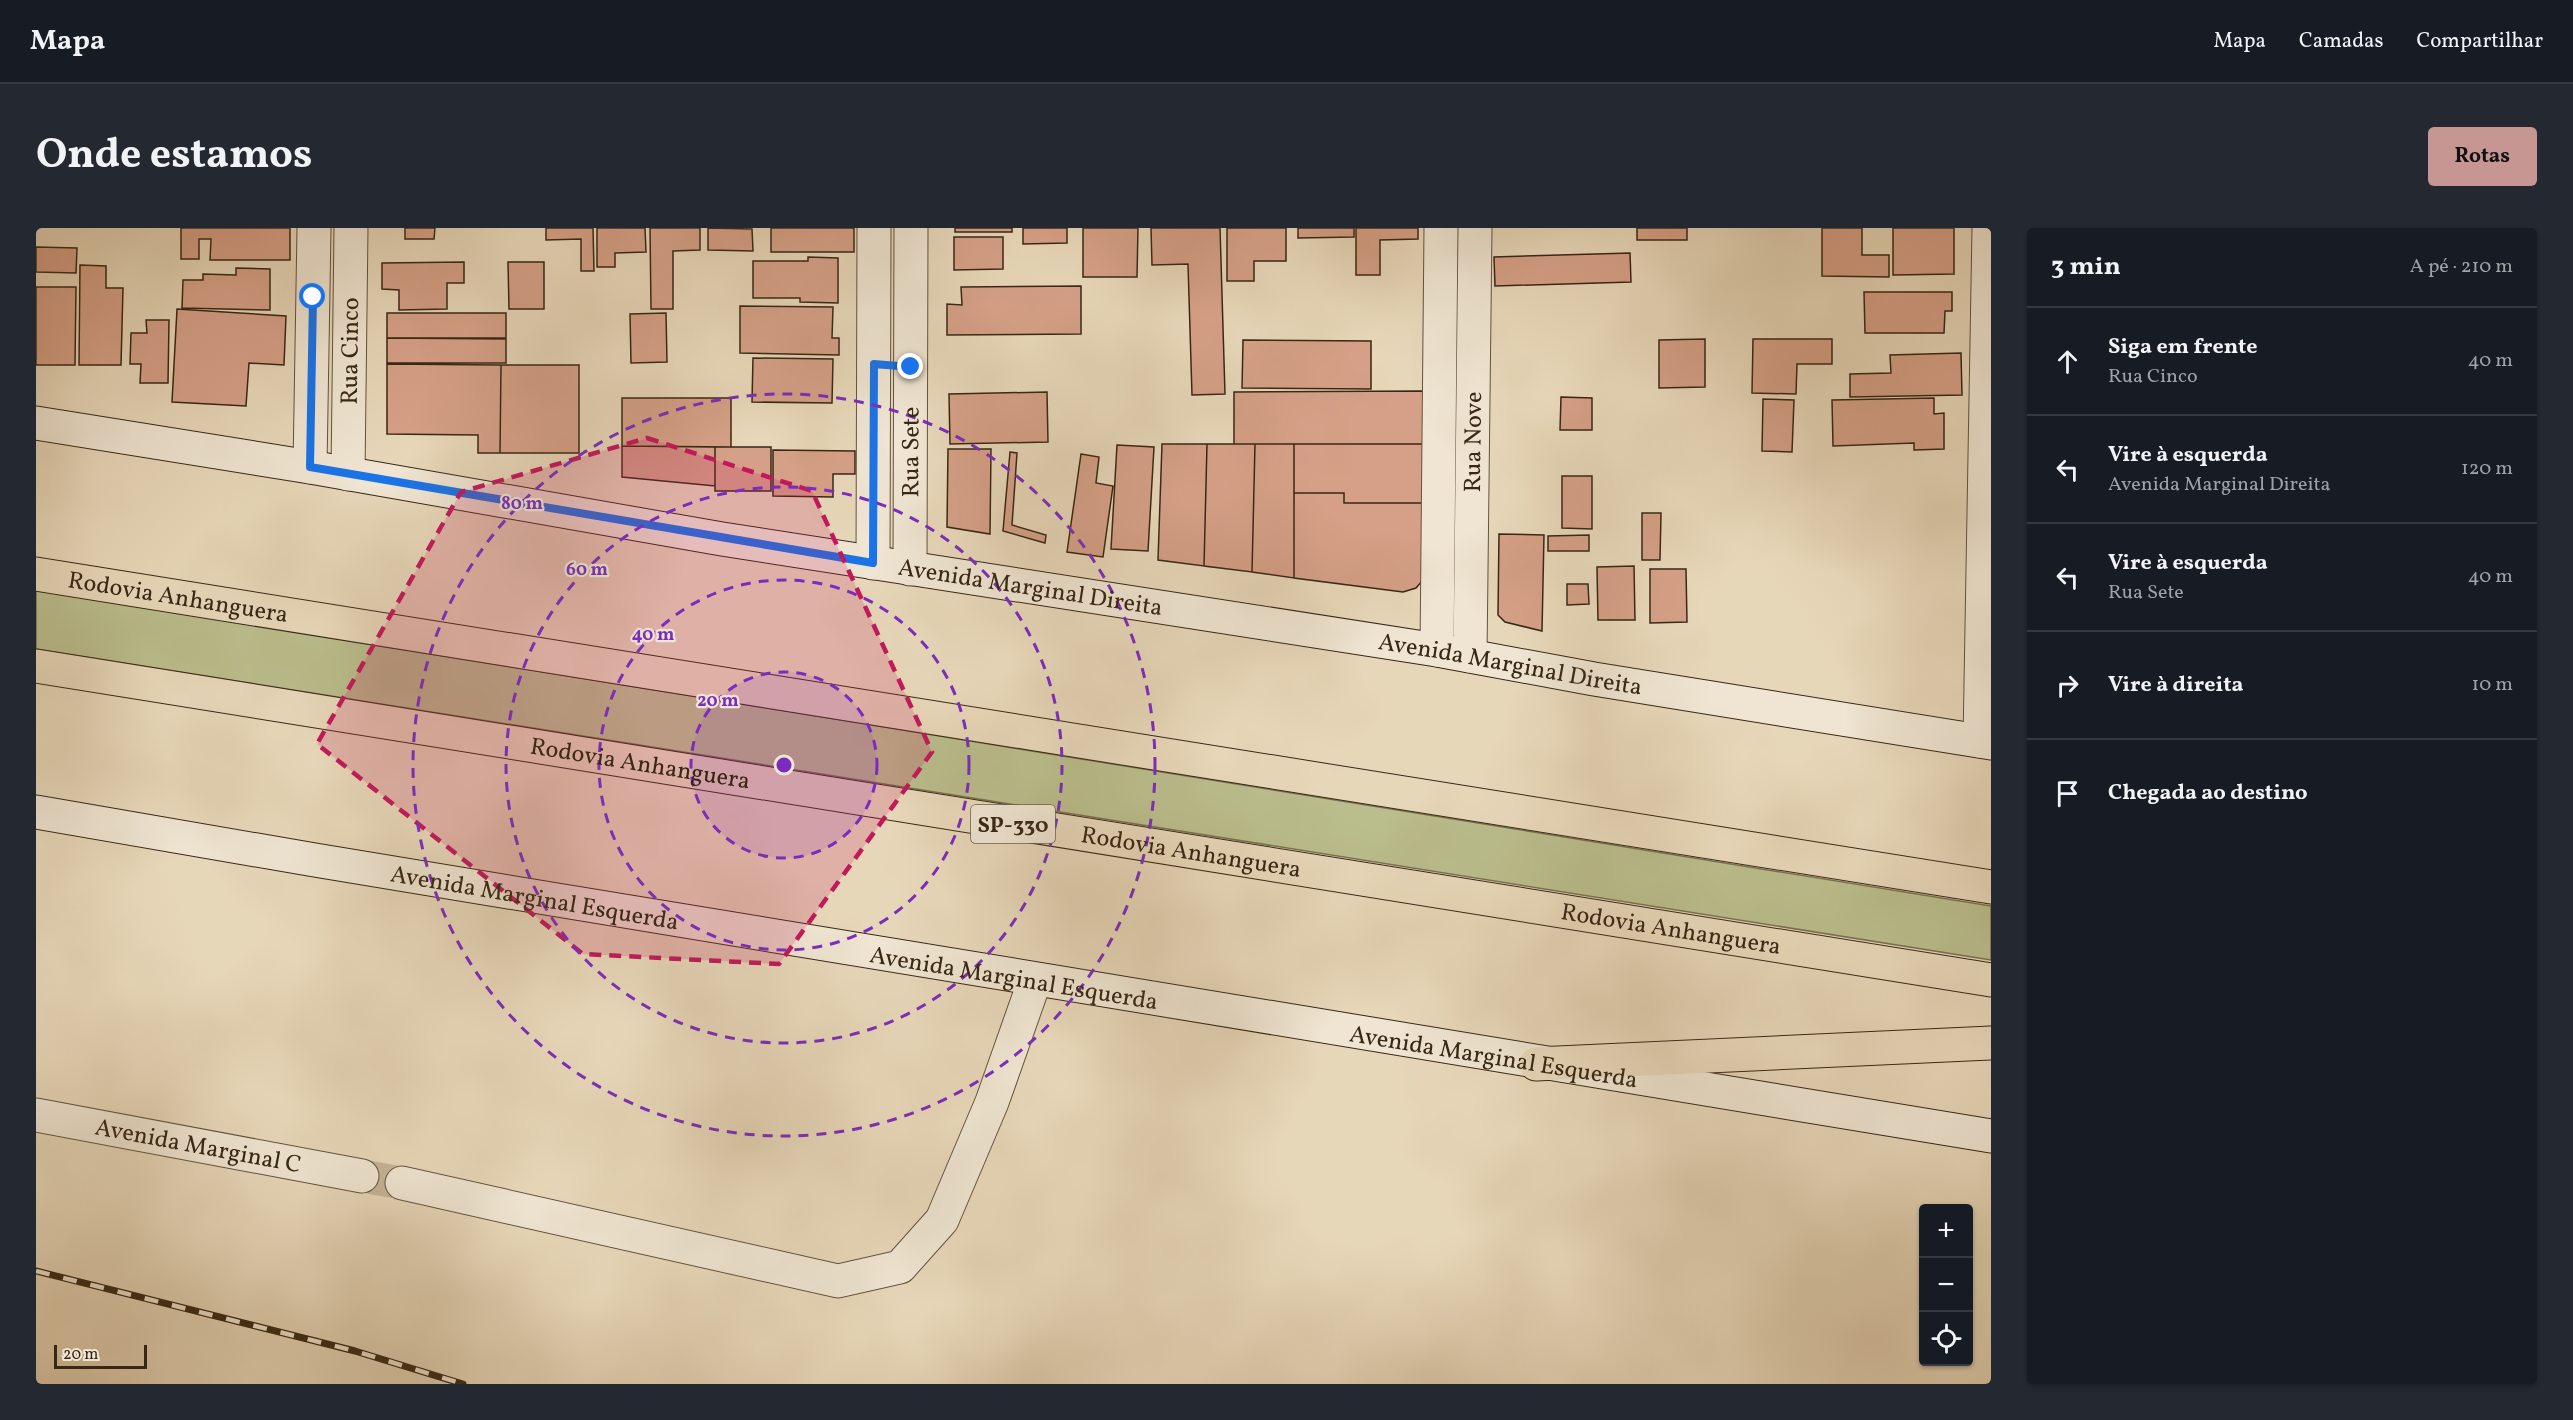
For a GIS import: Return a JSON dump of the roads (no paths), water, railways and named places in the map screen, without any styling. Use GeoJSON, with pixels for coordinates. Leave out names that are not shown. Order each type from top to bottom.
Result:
{"type":"FeatureCollection","features":[{"type":"Feature","properties":{"kind":"highway","name":"Rodovia Anhanguera"},"geometry":{"type":"LineString","coordinates":[[36,574],[1991,887]]}},
{"type":"Feature","properties":{"kind":"highway","name":"Rodovia Anhanguera"},"geometry":{"type":"LineString","coordinates":[[36,666],[1991,980]]}},
{"type":"Feature","properties":{"kind":"highway"},"geometry":{"type":"LineString","coordinates":[[1536,1064],[1991,1043]]}},
{"type":"Feature","properties":{"kind":"main road","name":"Rua Cinco"},"geometry":{"type":"LineString","coordinates":[[310,467],[314,228]]}},
{"type":"Feature","properties":{"kind":"main road","name":"Rua Cinco"},"geometry":{"type":"LineString","coordinates":[[348,474],[351,228]]}},
{"type":"Feature","properties":{"kind":"main road","name":"Rua Sete"},"geometry":{"type":"LineString","coordinates":[[873,563],[874,228]]}},
{"type":"Feature","properties":{"kind":"main road","name":"Rua Sete"},"geometry":{"type":"LineString","coordinates":[[910,568],[911,228]]}},
{"type":"Feature","properties":{"kind":"main road","name":"Rua Nove"},"geometry":{"type":"LineString","coordinates":[[1437,650],[1440,228]]}},
{"type":"Feature","properties":{"kind":"main road","name":"Rua Nove"},"geometry":{"type":"LineString","coordinates":[[1470,656],[1475,228]]}},
{"type":"Feature","properties":{"kind":"main road"},"geometry":{"type":"LineString","coordinates":[[1986,742],[1989,228]]}},
{"type":"Feature","properties":{"kind":"main road"},"geometry":{"type":"LineString","coordinates":[[313,297],[350,298]]}},
{"type":"Feature","properties":{"kind":"main road"},"geometry":{"type":"LineString","coordinates":[[874,364],[911,367]]}},
{"type":"Feature","properties":{"kind":"main road","name":"Avenida Marginal Direita"},"geometry":{"type":"LineString","coordinates":[[36,423],[310,467],[873,563],[1437,650],[1594,679],[1986,742]]}},
{"type":"Feature","properties":{"kind":"main road","name":"Avenida Marginal Esquerda"},"geometry":{"type":"LineString","coordinates":[[36,812],[496,892],[1536,1064],[1991,1136]]}},
{"type":"Feature","properties":{"kind":"main road"},"geometry":{"type":"LineString","coordinates":[[402,1183],[838,1281],[900,1268],[942,1220],[992,1102],[1035,980]]}},
{"type":"Feature","properties":{"kind":"main road","name":"Avenida Marginal C"},"geometry":{"type":"LineString","coordinates":[[36,1115],[362,1176]]}},
{"type":"Feature","properties":{"kind":"tunnel"},"geometry":{"type":"LineString","coordinates":[[362,1176],[402,1183]]}},
{"type":"Feature","properties":{"kind":"railway"},"geometry":{"type":"LineString","coordinates":[[36,1271],[355,1351],[463,1384]]}}]}
